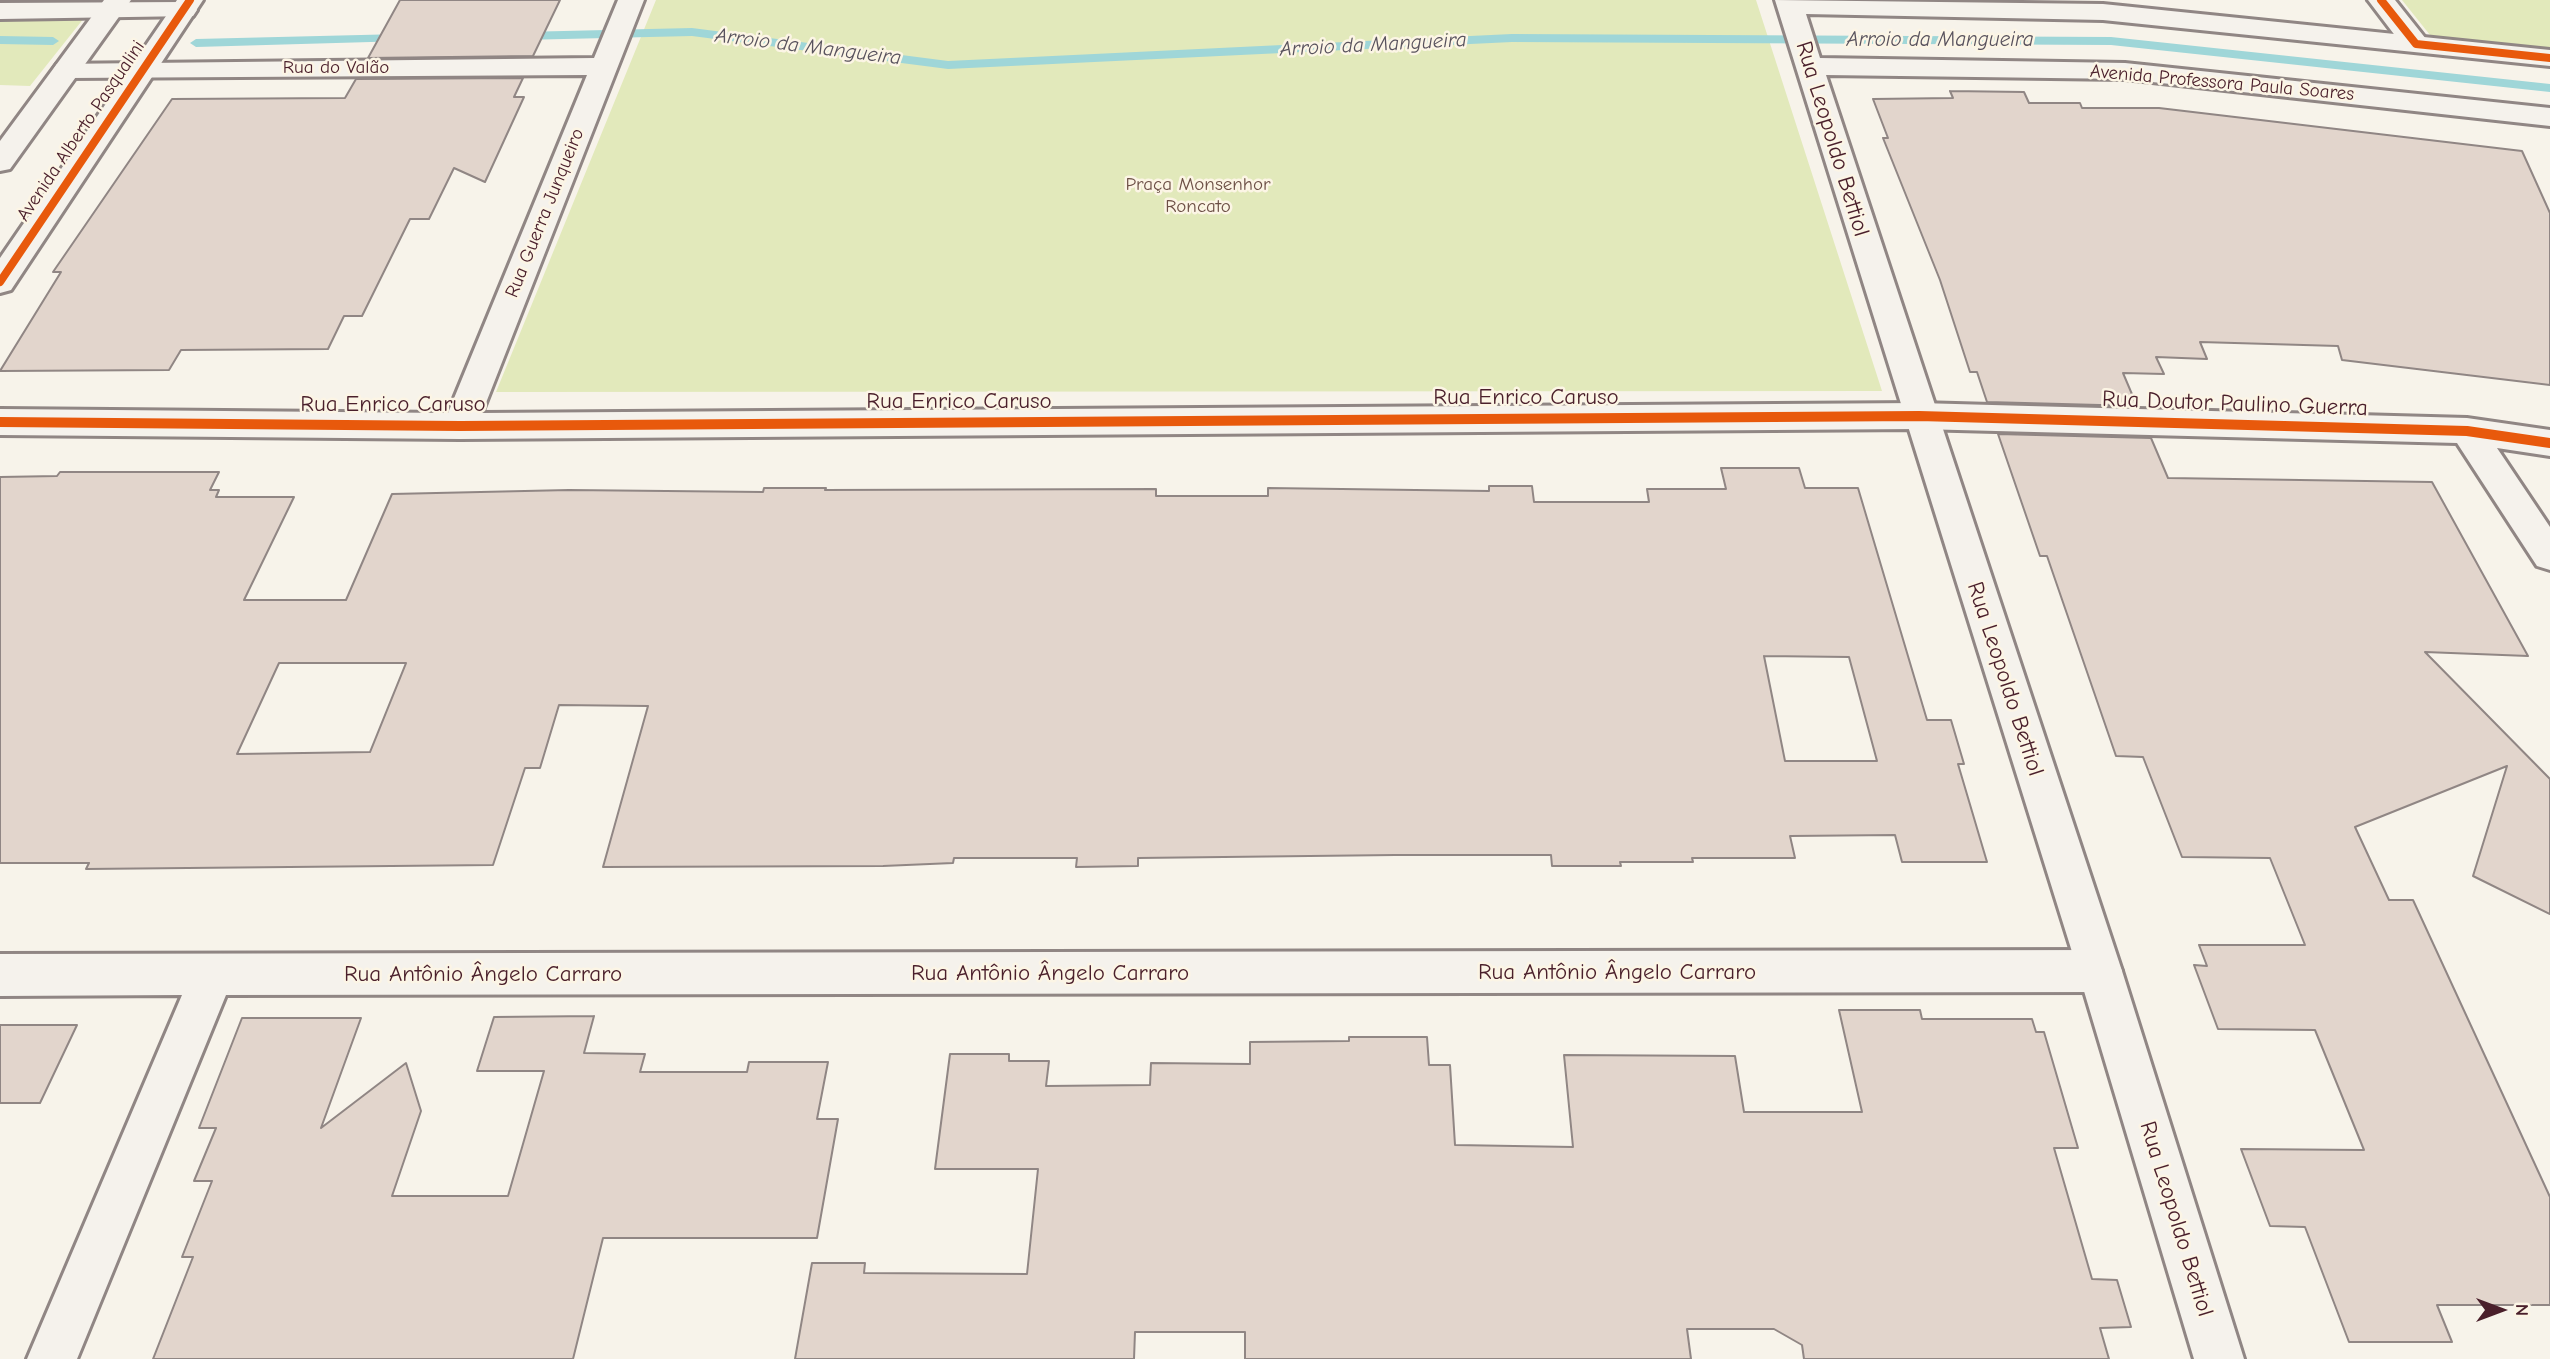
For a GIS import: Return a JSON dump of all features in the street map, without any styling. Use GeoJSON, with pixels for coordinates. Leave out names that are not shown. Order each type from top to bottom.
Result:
{"type":"FeatureCollection","features":[{"type":"Feature","properties":{"kind":"street","name":"Rua Guerra Junqueiro"},"geometry":{"type":"LineString","coordinates":[[460,426],[631,0]]}},
{"type":"Feature","properties":{"kind":"street"},"geometry":{"type":"LineString","coordinates":[[2381,0],[2416,44]]}},
{"type":"Feature","properties":{"kind":"street","name":"Avenida Alberto Pasqualini"},"geometry":{"type":"LineString","coordinates":[[0,162],[114,5]]}},
{"type":"Feature","properties":{"kind":"street"},"geometry":{"type":"LineString","coordinates":[[0,10],[187,5]]}},
{"type":"Feature","properties":{"kind":"street","name":"Avenida Alberto Pasqualini"},"geometry":{"type":"LineString","coordinates":[[0,282],[187,5]]}},
{"type":"Feature","properties":{"kind":"street","name":"Avenida Professora Paula Soares"},"geometry":{"type":"LineString","coordinates":[[1797,29],[2050,40],[2103,12],[2550,58]]}},
{"type":"Feature","properties":{"kind":"street","name":"Avenida Professora Paula Soares"},"geometry":{"type":"LineString","coordinates":[[1797,29],[2050,40],[2125,71],[2550,117]]}},
{"type":"Feature","properties":{"kind":"street","name":"Rua Leopoldo Bettiol"},"geometry":{"type":"LineString","coordinates":[[1797,29],[1919,416],[2100,971],[2220,1359]]}},
{"type":"Feature","properties":{"kind":"street","name":"Rua do Valão"},"geometry":{"type":"LineString","coordinates":[[67,70],[604,66]]}},
{"type":"Feature","properties":{"kind":"street","name":"Rua Enrico Caruso"},"geometry":{"type":"LineString","coordinates":[[0,422],[460,426],[1919,416]]}},
{"type":"Feature","properties":{"kind":"street","name":"Rua Doutor Paulino Guerra"},"geometry":{"type":"LineString","coordinates":[[1919,416],[2467,431],[2550,443]]}},
{"type":"Feature","properties":{"kind":"street"},"geometry":{"type":"LineString","coordinates":[[2467,431],[2550,556]]}},
{"type":"Feature","properties":{"kind":"street","name":"Rua Antônio Ângelo Carraro"},"geometry":{"type":"LineString","coordinates":[[0,975],[2100,971]]}},
{"type":"Feature","properties":{"kind":"street"},"geometry":{"type":"LineString","coordinates":[[52,1359],[212,975]]}},
{"type":"Feature","properties":{"kind":"green space","name":"Praça Monsenhor Roncato"},"geometry":{"type":"Polygon","coordinates":[[[656,0],[1756,0],[1882,391],[496,392],[656,0]]]}},
{"type":"Feature","properties":{"kind":"green space"},"geometry":{"type":"Polygon","coordinates":[[[2402,0],[2550,0],[2550,51],[2434,40],[2402,0]]]}},
{"type":"Feature","properties":{"kind":"green space"},"geometry":{"type":"Polygon","coordinates":[[[0,2],[96,3],[30,86],[0,85],[0,2]]]}},
{"type":"Feature","properties":{"kind":"building"},"geometry":{"type":"Polygon","coordinates":[[[400,0],[560,0],[533,56],[368,58],[400,0]]]}},
{"type":"Feature","properties":{"kind":"building"},"geometry":{"type":"Polygon","coordinates":[[[523,78],[514,97],[524,97],[485,182],[454,168],[429,219],[410,219],[362,316],[344,316],[328,349],[181,350],[169,370],[0,371],[61,272],[53,272],[172,99],[345,98],[356,79],[523,78]]]}},
{"type":"Feature","properties":{"kind":"building"},"geometry":{"type":"Polygon","coordinates":[[[1950,91],[2024,92],[2029,103],[2080,103],[2082,108],[2159,108],[2522,151],[2550,213],[2550,385],[2342,360],[2338,346],[2200,342],[2207,359],[2156,357],[2164,374],[2123,373],[2137,406],[1987,402],[1977,372],[1970,372],[1940,280],[1883,138],[1888,138],[1873,99],[1953,98],[1950,91]]]}},
{"type":"Feature","properties":{"kind":"building"},"geometry":{"type":"Polygon","coordinates":[[[1998,434],[2151,438],[2168,478],[2432,482],[2528,656],[2425,652],[2550,779],[2550,914],[2473,876],[2507,766],[2355,827],[2389,900],[2413,900],[2550,1197],[2550,1305],[2437,1305],[2452,1342],[2349,1342],[2305,1227],[2270,1226],[2241,1149],[2364,1150],[2315,1030],[2218,1029],[2194,965],[2207,966],[2199,945],[2305,945],[2270,858],[2182,857],[2143,757],[2116,756],[2047,556],[2040,556],[1998,434]]]}},
{"type":"Feature","properties":{"kind":"building"},"geometry":{"type":"Polygon","coordinates":[[[1721,468],[1799,468],[1805,488],[1858,488],[1927,720],[1951,720],[1964,764],[1958,764],[1987,862],[1902,862],[1895,835],[1790,836],[1795,858],[1692,858],[1693,862],[1620,862],[1621,866],[1552,866],[1551,855],[1395,855],[1138,858],[1138,866],[1076,867],[1077,858],[954,858],[953,863],[883,866],[603,867],[648,706],[559,705],[540,768],[525,768],[493,865],[86,869],[89,863],[0,863],[0,477],[57,476],[60,472],[219,472],[210,490],[219,490],[216,497],[294,497],[244,600],[346,600],[392,494],[569,490],[763,492],[764,488],[826,488],[825,490],[1156,489],[1156,496],[1268,496],[1268,488],[1489,491],[1489,486],[1532,486],[1534,502],[1649,502],[1647,489],[1726,489],[1721,468]],[[1764,656],[1785,761],[1877,761],[1849,657],[1764,656]],[[279,663],[237,754],[370,752],[406,663],[279,663]]]}},
{"type":"Feature","properties":{"kind":"building"},"geometry":{"type":"Polygon","coordinates":[[[1839,1010],[1920,1010],[1922,1019],[2032,1019],[2036,1032],[2044,1032],[2078,1148],[2054,1148],[2092,1279],[2117,1280],[2131,1327],[2100,1328],[2109,1359],[1804,1359],[1802,1345],[1774,1329],[1687,1329],[1691,1359],[1245,1359],[1245,1332],[1135,1332],[1134,1359],[795,1359],[812,1263],[865,1263],[864,1273],[1027,1274],[1038,1169],[935,1169],[950,1054],[1009,1054],[1009,1061],[1049,1061],[1046,1086],[1150,1085],[1151,1063],[1250,1064],[1250,1042],[1349,1041],[1349,1037],[1427,1037],[1429,1065],[1450,1065],[1455,1145],[1573,1147],[1564,1055],[1735,1056],[1744,1112],[1862,1112],[1839,1010]]]}},
{"type":"Feature","properties":{"kind":"building"},"geometry":{"type":"Polygon","coordinates":[[[594,1016],[584,1053],[645,1054],[640,1072],[747,1072],[749,1062],[828,1062],[817,1119],[838,1119],[817,1238],[603,1238],[573,1359],[153,1359],[193,1257],[182,1257],[212,1181],[194,1181],[216,1128],[199,1128],[242,1018],[361,1018],[321,1128],[406,1063],[421,1111],[392,1196],[508,1196],[544,1071],[477,1071],[494,1017],[594,1016]]]}},
{"type":"Feature","properties":{"kind":"building"},"geometry":{"type":"Polygon","coordinates":[[[0,1025],[77,1025],[40,1103],[0,1103],[0,1025]]]}},
{"type":"Feature","properties":{"kind":"waterway","name":"Arroio da Mangueira"},"geometry":{"type":"LineString","coordinates":[[521,36],[692,32],[948,65],[1512,38],[2111,41],[2550,88]]}},
{"type":"Feature","properties":{"kind":"waterway","name":"Arroio da Mangueira"},"geometry":{"type":"LineString","coordinates":[[196,43],[402,38]]}},
{"type":"Feature","properties":{"kind":"waterway"},"geometry":{"type":"LineString","coordinates":[[0,40],[53,41]]}},
{"type":"Feature","properties":{"kind":"cycle path"},"geometry":{"type":"LineString","coordinates":[[0,282],[190,0]]}},
{"type":"Feature","properties":{"kind":"cycle path"},"geometry":{"type":"LineString","coordinates":[[2381,0],[2416,44],[2550,58]]}},
{"type":"Feature","properties":{"kind":"cycle path"},"geometry":{"type":"LineString","coordinates":[[0,422],[460,426],[1919,416],[2467,431],[2550,443]]}}]}
